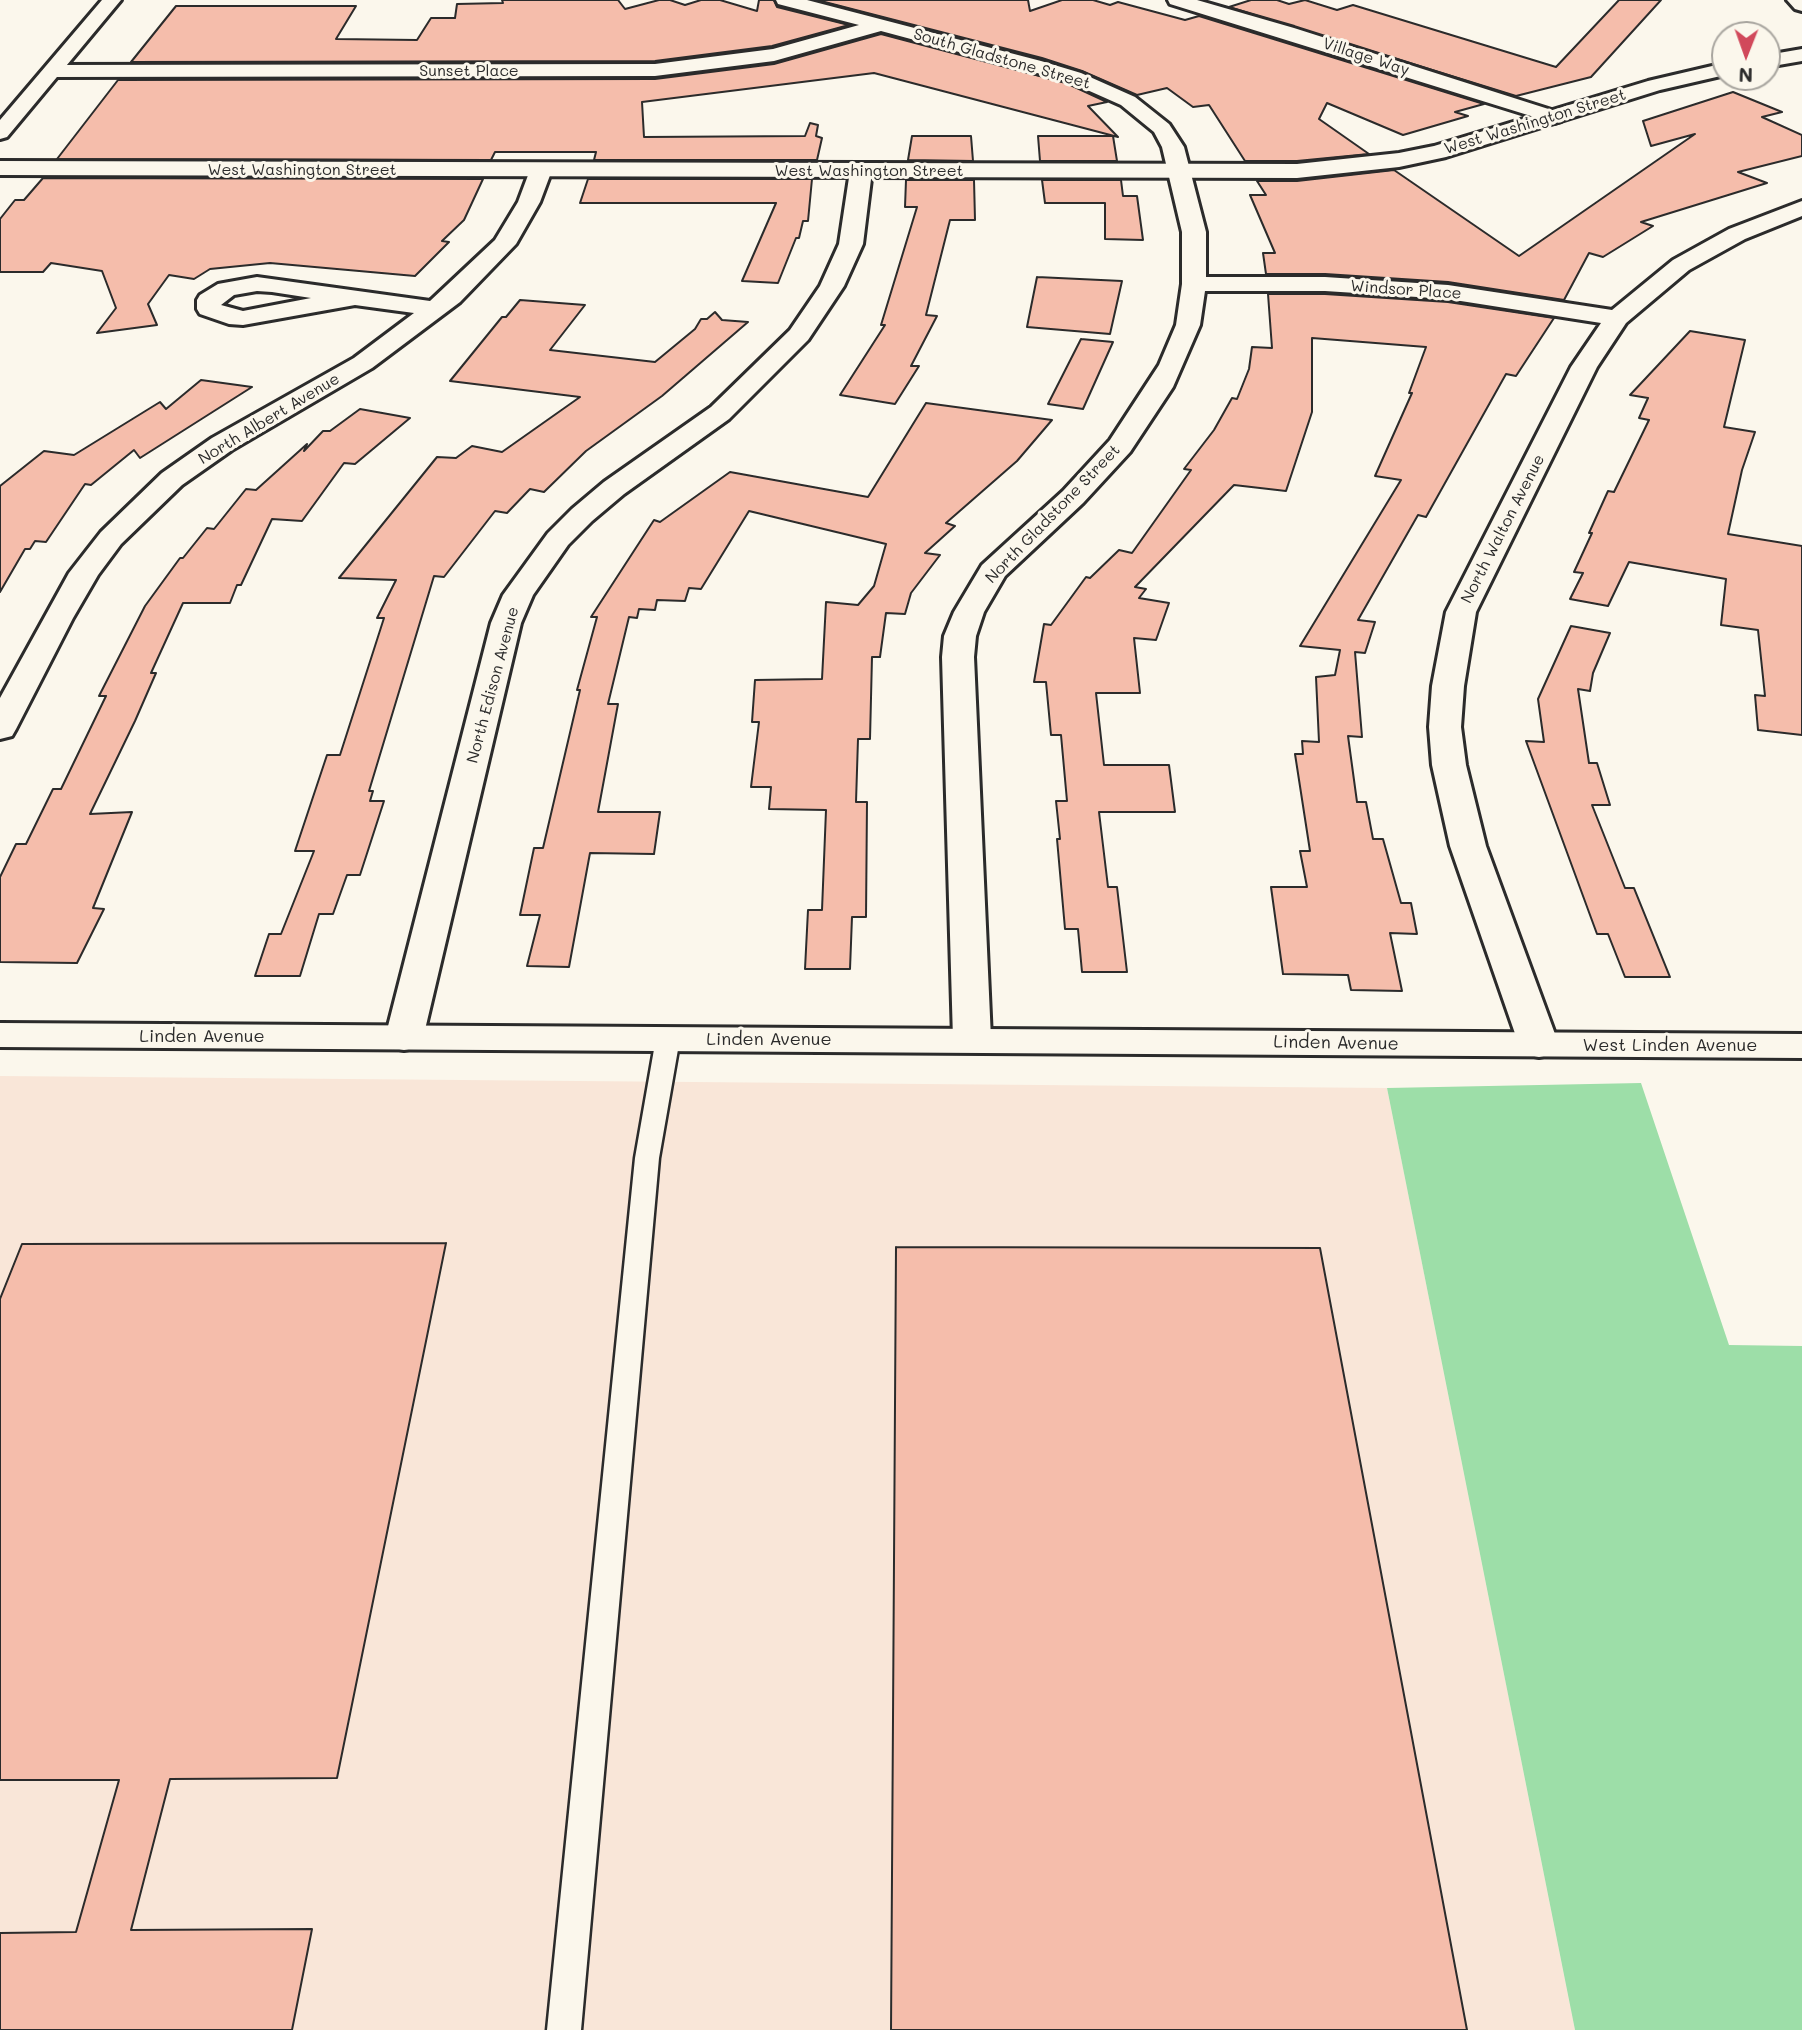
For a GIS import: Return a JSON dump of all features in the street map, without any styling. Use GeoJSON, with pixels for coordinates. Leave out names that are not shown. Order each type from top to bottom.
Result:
{"type":"FeatureCollection","features":[{"type":"Feature","properties":{"kind":"street"},"geometry":{"type":"LineString","coordinates":[[0,133],[112,0]]}},
{"type":"Feature","properties":{"kind":"street","name":"South Gladstone Street"},"geometry":{"type":"LineString","coordinates":[[785,0],[1074,77],[1128,101],[1161,128],[1173,147],[1178,173]]}},
{"type":"Feature","properties":{"kind":"street","name":"Village Way"},"geometry":{"type":"LineString","coordinates":[[1177,0],[1276,28],[1554,117]]}},
{"type":"Feature","properties":{"kind":"street"},"geometry":{"type":"LineString","coordinates":[[1796,0],[1802,5]]}},
{"type":"Feature","properties":{"kind":"street","name":"Sunset Place"},"geometry":{"type":"LineString","coordinates":[[53,71],[654,70],[774,55],[880,25]]}},
{"type":"Feature","properties":{"kind":"street"},"geometry":{"type":"LineString","coordinates":[[1781,59],[1802,55]]}},
{"type":"Feature","properties":{"kind":"street","name":"West Washington Street"},"geometry":{"type":"LineString","coordinates":[[0,168],[1178,173],[1297,171],[1399,160],[1475,143],[1655,85],[1711,72]]}},
{"type":"Feature","properties":{"kind":"street","name":"North Albert Avenue"},"geometry":{"type":"LineString","coordinates":[[0,729],[84,573],[111,538],[172,479],[222,444],[363,363],[437,309],[504,244],[529,202],[541,170]]}},
{"type":"Feature","properties":{"kind":"street","name":"North Edison Avenue"},"geometry":{"type":"LineString","coordinates":[[404,1038],[506,623],[518,596],[558,539],[582,515],[614,488],[720,413],[799,335],[832,286],[851,244],[861,172]]}},
{"type":"Feature","properties":{"kind":"street","name":"North Gladstone Street"},"geometry":{"type":"LineString","coordinates":[[972,1039],[958,657],[960,636],[969,612],[993,572],[1073,497],[1121,446],[1172,365],[1188,325],[1194,284],[1194,232],[1178,173]]}},
{"type":"Feature","properties":{"kind":"street","name":"North Walton Avenue"},"geometry":{"type":"LineString","coordinates":[[1539,1045],[1468,846],[1449,765],[1446,727],[1448,685],[1461,612],[1584,367],[1617,318],[1681,265],[1737,234],[1802,208]]}},
{"type":"Feature","properties":{"kind":"street"},"geometry":{"type":"LineString","coordinates":[[355,298],[243,318],[216,314],[209,309],[208,303],[227,289],[257,284],[437,309]]}},
{"type":"Feature","properties":{"kind":"street","name":"Windsor Place"},"geometry":{"type":"LineString","coordinates":[[1194,284],[1325,284],[1448,292],[1617,318]]}},
{"type":"Feature","properties":{"kind":"street","name":"Linden Avenue"},"geometry":{"type":"LineString","coordinates":[[0,1035],[972,1039],[1539,1045]]}},
{"type":"Feature","properties":{"kind":"street","name":"West Linden Avenue"},"geometry":{"type":"LineString","coordinates":[[1539,1045],[1802,1046]]}},
{"type":"Feature","properties":{"kind":"lane"},"geometry":{"type":"LineString","coordinates":[[564,2030],[628,1379],[646,1158],[668,1038]]}},
{"type":"Feature","properties":{"kind":"shaded area"},"geometry":{"type":"Polygon","coordinates":[[[0,1076],[1387,1088],[1575,2030],[0,2030],[0,1076]]]}},
{"type":"Feature","properties":{"kind":"green space"},"geometry":{"type":"Polygon","coordinates":[[[1641,1083],[1729,1345],[1802,1346],[1802,2030],[1575,2030],[1387,1088],[1641,1083]]]}},
{"type":"Feature","properties":{"kind":"building"},"geometry":{"type":"Polygon","coordinates":[[[502,0],[618,0],[625,9],[659,0],[685,5],[701,0],[720,0],[757,11],[759,0],[774,0],[777,7],[849,25],[772,46],[655,61],[131,62],[176,6],[356,6],[336,39],[417,40],[431,18],[455,18],[457,4],[503,3],[502,0]]]}},
{"type":"Feature","properties":{"kind":"building"},"geometry":{"type":"Polygon","coordinates":[[[817,0],[1028,0],[1030,11],[1062,0],[1093,0],[1110,5],[1118,2],[1185,20],[1199,16],[1484,104],[1455,112],[1468,116],[1403,135],[1327,103],[1319,119],[1369,154],[1297,161],[1245,161],[1209,105],[1193,107],[1167,88],[1137,95],[1082,71],[1042,58],[817,0]]]}},
{"type":"Feature","properties":{"kind":"building"},"geometry":{"type":"Polygon","coordinates":[[[1251,0],[1277,0],[1289,4],[1305,0],[1337,10],[1353,5],[1556,67],[1619,0],[1661,0],[1591,77],[1516,96],[1229,7],[1251,0]]]}},
{"type":"Feature","properties":{"kind":"building"},"geometry":{"type":"Polygon","coordinates":[[[881,34],[1066,83],[1107,102],[1088,106],[1118,137],[874,73],[642,102],[644,137],[805,136],[810,123],[818,125],[816,136],[822,138],[817,160],[594,160],[596,152],[495,152],[491,160],[57,159],[118,80],[655,79],[774,64],[881,34]]]}},
{"type":"Feature","properties":{"kind":"building"},"geometry":{"type":"Polygon","coordinates":[[[1733,92],[1782,112],[1762,117],[1802,135],[1802,156],[1738,172],[1767,183],[1641,222],[1653,226],[1603,257],[1589,253],[1564,300],[1448,282],[1325,274],[1266,274],[1263,253],[1275,253],[1250,195],[1266,195],[1257,181],[1297,181],[1394,170],[1519,256],[1695,134],[1651,146],[1643,121],[1733,92]]]}},
{"type":"Feature","properties":{"kind":"building"},"geometry":{"type":"Polygon","coordinates":[[[912,136],[971,136],[973,161],[908,160],[912,136]]]}},
{"type":"Feature","properties":{"kind":"building"},"geometry":{"type":"Polygon","coordinates":[[[1038,136],[1113,136],[1117,161],[1040,161],[1038,136]]]}},
{"type":"Feature","properties":{"kind":"building"},"geometry":{"type":"Polygon","coordinates":[[[43,178],[483,179],[464,220],[442,241],[449,242],[415,276],[270,263],[210,269],[194,279],[169,275],[148,304],[157,325],[97,333],[116,308],[102,271],[51,263],[43,272],[0,272],[0,219],[15,200],[24,200],[43,178]]]}},
{"type":"Feature","properties":{"kind":"building"},"geometry":{"type":"Polygon","coordinates":[[[588,179],[812,179],[808,221],[803,221],[799,238],[796,238],[778,283],[742,281],[776,203],[580,203],[588,179]]]}},
{"type":"Feature","properties":{"kind":"building"},"geometry":{"type":"Polygon","coordinates":[[[906,180],[974,180],[975,220],[950,220],[926,315],[937,316],[911,366],[919,366],[895,404],[840,395],[885,325],[881,325],[917,207],[905,207],[906,180]]]}},
{"type":"Feature","properties":{"kind":"building"},"geometry":{"type":"Polygon","coordinates":[[[1042,180],[1121,180],[1123,196],[1137,196],[1143,240],[1105,239],[1105,203],[1045,203],[1042,180]]]}},
{"type":"Feature","properties":{"kind":"building"},"geometry":{"type":"Polygon","coordinates":[[[1037,277],[1122,281],[1110,334],[1027,327],[1037,277]]]}},
{"type":"Feature","properties":{"kind":"building"},"geometry":{"type":"Polygon","coordinates":[[[1268,294],[1325,294],[1448,302],[1554,318],[1516,376],[1506,374],[1426,517],[1418,515],[1358,620],[1375,622],[1365,653],[1355,652],[1362,737],[1348,736],[1357,802],[1366,802],[1373,839],[1383,839],[1401,903],[1411,903],[1417,934],[1390,933],[1402,991],[1351,990],[1348,975],[1283,974],[1271,887],[1307,887],[1300,851],[1310,851],[1295,754],[1303,754],[1302,741],[1319,742],[1316,677],[1335,675],[1340,650],[1300,646],[1401,480],[1375,476],[1412,393],[1409,393],[1426,347],[1312,338],[1312,412],[1286,491],[1234,485],[1135,587],[1146,589],[1139,598],[1169,603],[1156,640],[1134,638],[1140,693],[1096,693],[1104,765],[1169,765],[1175,812],[1099,812],[1108,887],[1117,887],[1127,972],[1082,972],[1078,929],[1065,929],[1056,801],[1067,801],[1061,735],[1051,735],[1046,682],[1034,682],[1044,624],[1051,625],[1086,577],[1090,578],[1119,550],[1132,553],[1191,470],[1184,469],[1214,430],[1232,398],[1237,399],[1249,369],[1252,347],[1272,348],[1268,294]]]}},
{"type":"Feature","properties":{"kind":"building"},"geometry":{"type":"Polygon","coordinates":[[[520,300],[585,305],[550,350],[655,362],[695,329],[701,319],[707,319],[715,312],[722,320],[748,322],[662,396],[586,451],[544,492],[530,489],[507,513],[495,511],[444,577],[434,576],[369,791],[373,791],[370,801],[384,801],[360,875],[347,875],[333,914],[319,914],[300,976],[255,976],[269,934],[281,934],[314,851],[295,851],[327,755],[340,755],[384,618],[377,618],[396,580],[339,578],[437,457],[456,458],[472,446],[502,452],[580,397],[450,381],[502,317],[506,317],[520,300]]]}},
{"type":"Feature","properties":{"kind":"building"},"geometry":{"type":"Polygon","coordinates":[[[1690,331],[1745,340],[1724,427],[1755,432],[1742,470],[1728,534],[1802,546],[1802,735],[1758,730],[1755,695],[1765,696],[1758,630],[1721,625],[1726,579],[1629,562],[1608,606],[1570,599],[1583,573],[1574,572],[1592,533],[1589,533],[1608,491],[1614,492],[1649,420],[1639,418],[1648,398],[1630,395],[1690,331]]]}},
{"type":"Feature","properties":{"kind":"building"},"geometry":{"type":"Polygon","coordinates":[[[1081,339],[1113,342],[1083,409],[1048,404],[1081,339]]]}},
{"type":"Feature","properties":{"kind":"building"},"geometry":{"type":"Polygon","coordinates":[[[201,380],[252,387],[140,458],[134,450],[91,485],[85,484],[46,542],[35,541],[30,549],[25,549],[0,592],[0,486],[44,451],[74,455],[160,402],[166,409],[201,380]]]}},
{"type":"Feature","properties":{"kind":"building"},"geometry":{"type":"Polygon","coordinates":[[[926,403],[1052,420],[1017,461],[946,523],[955,526],[925,553],[940,555],[911,593],[905,614],[886,613],[880,657],[872,657],[870,739],[858,739],[856,802],[867,802],[866,917],[852,917],[850,969],[805,969],[808,910],[822,910],[826,810],[769,809],[771,787],[751,787],[759,722],[752,722],[755,680],[822,679],[826,602],[858,605],[874,586],[886,544],[749,511],[701,589],[689,588],[685,601],[657,600],[655,610],[639,609],[637,618],[629,617],[608,704],[618,704],[598,812],[660,812],[654,854],[590,853],[569,967],[527,966],[540,915],[520,915],[534,848],[543,848],[580,690],[577,690],[597,617],[591,617],[654,520],[660,522],[730,472],[868,497],[926,403]]]}},
{"type":"Feature","properties":{"kind":"building"},"geometry":{"type":"Polygon","coordinates":[[[360,409],[410,418],[355,464],[344,463],[302,521],[272,519],[230,603],[183,603],[151,673],[156,673],[135,721],[90,814],[132,812],[93,908],[104,909],[77,963],[0,962],[0,877],[16,844],[26,844],[53,789],[61,789],[106,696],[99,696],[145,606],[180,558],[183,558],[207,528],[214,529],[246,489],[256,490],[307,444],[304,451],[323,431],[330,431],[360,409]]]}},
{"type":"Feature","properties":{"kind":"building"},"geometry":{"type":"Polygon","coordinates":[[[1571,626],[1610,633],[1593,673],[1590,691],[1578,689],[1589,763],[1597,763],[1610,805],[1592,805],[1625,888],[1634,888],[1670,977],[1625,977],[1608,934],[1597,934],[1526,741],[1544,742],[1538,699],[1571,626]]]}},
{"type":"Feature","properties":{"kind":"building"},"geometry":{"type":"Polygon","coordinates":[[[446,1243],[337,1778],[170,1779],[131,1930],[312,1929],[292,2030],[0,2030],[0,1933],[76,1932],[119,1780],[0,1780],[0,1299],[22,1244],[446,1243]]]}},
{"type":"Feature","properties":{"kind":"building"},"geometry":{"type":"Polygon","coordinates":[[[896,1247],[1320,1248],[1467,2030],[891,2030],[896,1247]]]}}]}
